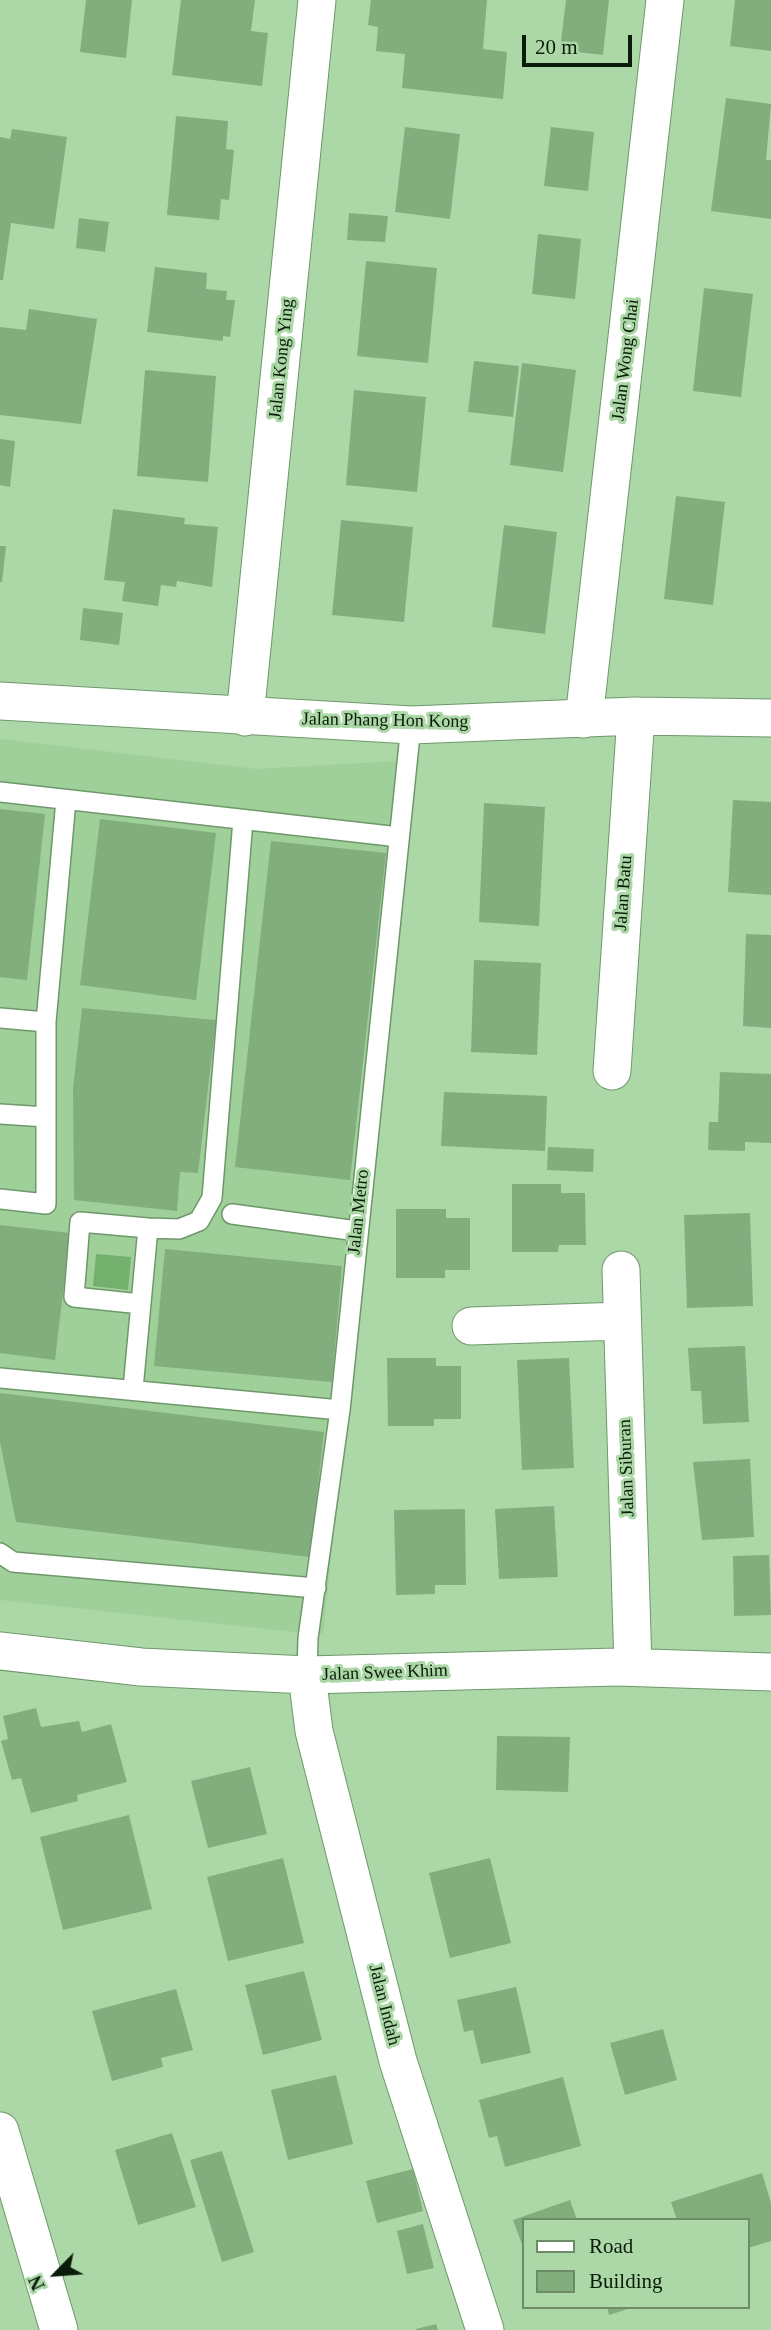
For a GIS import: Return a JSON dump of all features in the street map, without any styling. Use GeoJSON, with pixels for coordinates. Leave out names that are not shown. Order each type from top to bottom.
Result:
{"type":"FeatureCollection","features":[{"type":"Feature","properties":{"kind":"street","name":"Jalan Kong Ying"},"geometry":{"type":"LineString","coordinates":[[244,717],[317,0]]}},
{"type":"Feature","properties":{"kind":"street","name":"Jalan Wong Chai"},"geometry":{"type":"LineString","coordinates":[[584,719],[666,0]]}},
{"type":"Feature","properties":{"kind":"street","name":"Jalan Phang Hon Kong"},"geometry":{"type":"LineString","coordinates":[[0,701],[411,725],[636,716],[771,718]]}},
{"type":"Feature","properties":{"kind":"street","name":"Jalan Batu"},"geometry":{"type":"LineString","coordinates":[[612,1071],[636,716]]}},
{"type":"Feature","properties":{"kind":"street","name":"Jalan Siburan"},"geometry":{"type":"LineString","coordinates":[[621,1270],[633,1667]]}},
{"type":"Feature","properties":{"kind":"street"},"geometry":{"type":"LineString","coordinates":[[471,1326],[622,1321]]}},
{"type":"Feature","properties":{"kind":"street","name":"Jalan Swee Khim"},"geometry":{"type":"LineString","coordinates":[[0,1651],[141,1667],[307,1675],[633,1667],[771,1672]]}},
{"type":"Feature","properties":{"kind":"street","name":"Jalan Indah"},"geometry":{"type":"LineString","coordinates":[[307,1675],[314,1731],[398,2061],[485,2330]]}},
{"type":"Feature","properties":{"kind":"street"},"geometry":{"type":"LineString","coordinates":[[1,2139],[59,2330]]}},
{"type":"Feature","properties":{"kind":"lane","name":"Jalan Metro"},"geometry":{"type":"LineString","coordinates":[[307,1675],[340,1410],[411,725]]}},
{"type":"Feature","properties":{"kind":"lane"},"geometry":{"type":"LineString","coordinates":[[0,792],[399,837]]}},
{"type":"Feature","properties":{"kind":"lane"},"geometry":{"type":"LineString","coordinates":[[0,1199],[46,1205],[46,1022],[66,800]]}},
{"type":"Feature","properties":{"kind":"lane"},"geometry":{"type":"LineString","coordinates":[[141,1304],[74,1297],[80,1222],[179,1229],[199,1221],[212,1198],[243,820]]}},
{"type":"Feature","properties":{"kind":"lane"},"geometry":{"type":"LineString","coordinates":[[0,1018],[46,1022]]}},
{"type":"Feature","properties":{"kind":"lane"},"geometry":{"type":"LineString","coordinates":[[0,1114],[46,1117]]}},
{"type":"Feature","properties":{"kind":"lane"},"geometry":{"type":"LineString","coordinates":[[232,1214],[357,1231]]}},
{"type":"Feature","properties":{"kind":"lane"},"geometry":{"type":"LineString","coordinates":[[133,1389],[148,1227]]}},
{"type":"Feature","properties":{"kind":"lane"},"geometry":{"type":"LineString","coordinates":[[0,1378],[340,1410]]}},
{"type":"Feature","properties":{"kind":"lane"},"geometry":{"type":"LineString","coordinates":[[0,1553],[13,1562],[316,1588]]}},
{"type":"Feature","properties":{"kind":"shaded area"},"geometry":{"type":"Polygon","coordinates":[[[0,739],[257,769],[415,760],[323,1635],[0,1600],[0,739]]]}},
{"type":"Feature","properties":{"kind":"shaded area"},"geometry":{"type":"Polygon","coordinates":[[[96,1254],[131,1257],[128,1290],[93,1286],[96,1254]]]}},
{"type":"Feature","properties":{"kind":"building"},"geometry":{"type":"Polygon","coordinates":[[[86,0],[132,0],[126,58],[80,52],[86,0]]]}},
{"type":"Feature","properties":{"kind":"building"},"geometry":{"type":"Polygon","coordinates":[[[181,0],[255,0],[251,31],[268,33],[262,86],[172,75],[181,0]]]}},
{"type":"Feature","properties":{"kind":"building"},"geometry":{"type":"Polygon","coordinates":[[[371,0],[487,0],[483,49],[507,52],[503,99],[402,88],[405,54],[376,51],[378,27],[368,25],[371,0]]]}},
{"type":"Feature","properties":{"kind":"building"},"geometry":{"type":"Polygon","coordinates":[[[566,0],[609,0],[603,55],[560,50],[566,0]]]}},
{"type":"Feature","properties":{"kind":"building"},"geometry":{"type":"Polygon","coordinates":[[[735,0],[771,0],[771,51],[730,46],[735,0]]]}},
{"type":"Feature","properties":{"kind":"building"},"geometry":{"type":"Polygon","coordinates":[[[726,98],[771,104],[766,160],[771,160],[771,219],[711,211],[726,98]]]}},
{"type":"Feature","properties":{"kind":"building"},"geometry":{"type":"Polygon","coordinates":[[[176,116],[228,121],[226,149],[234,150],[229,200],[221,199],[219,220],[167,215],[176,116]]]}},
{"type":"Feature","properties":{"kind":"building"},"geometry":{"type":"Polygon","coordinates":[[[405,127],[460,134],[450,219],[395,212],[405,127]]]}},
{"type":"Feature","properties":{"kind":"building"},"geometry":{"type":"Polygon","coordinates":[[[551,127],[594,132],[588,191],[544,186],[551,127]]]}},
{"type":"Feature","properties":{"kind":"building"},"geometry":{"type":"Polygon","coordinates":[[[12,129],[67,137],[54,229],[11,223],[3,280],[0,280],[0,137],[10,139],[12,129]]]}},
{"type":"Feature","properties":{"kind":"building"},"geometry":{"type":"Polygon","coordinates":[[[349,213],[388,216],[385,242],[347,240],[349,213]]]}},
{"type":"Feature","properties":{"kind":"building"},"geometry":{"type":"Polygon","coordinates":[[[79,218],[109,222],[105,252],[76,248],[79,218]]]}},
{"type":"Feature","properties":{"kind":"building"},"geometry":{"type":"Polygon","coordinates":[[[538,234],[581,239],[575,299],[532,294],[538,234]]]}},
{"type":"Feature","properties":{"kind":"building"},"geometry":{"type":"Polygon","coordinates":[[[366,261],[437,268],[428,363],[357,356],[366,261]]]}},
{"type":"Feature","properties":{"kind":"building"},"geometry":{"type":"Polygon","coordinates":[[[155,267],[207,273],[206,289],[227,291],[226,300],[235,300],[230,337],[223,336],[223,341],[147,332],[155,267]]]}},
{"type":"Feature","properties":{"kind":"building"},"geometry":{"type":"Polygon","coordinates":[[[704,288],[753,294],[741,397],[693,391],[704,288]]]}},
{"type":"Feature","properties":{"kind":"building"},"geometry":{"type":"Polygon","coordinates":[[[29,309],[97,319],[81,424],[0,415],[0,327],[26,330],[29,309]]]}},
{"type":"Feature","properties":{"kind":"building"},"geometry":{"type":"Polygon","coordinates":[[[474,361],[519,366],[513,417],[468,412],[474,361]]]}},
{"type":"Feature","properties":{"kind":"building"},"geometry":{"type":"Polygon","coordinates":[[[522,363],[576,370],[563,472],[510,465],[522,363]]]}},
{"type":"Feature","properties":{"kind":"building"},"geometry":{"type":"Polygon","coordinates":[[[145,370],[216,376],[208,482],[137,476],[145,370]]]}},
{"type":"Feature","properties":{"kind":"building"},"geometry":{"type":"Polygon","coordinates":[[[354,390],[426,397],[417,492],[346,485],[354,390]]]}},
{"type":"Feature","properties":{"kind":"building"},"geometry":{"type":"Polygon","coordinates":[[[0,439],[15,441],[10,487],[0,485],[0,439]]]}},
{"type":"Feature","properties":{"kind":"building"},"geometry":{"type":"Polygon","coordinates":[[[676,496],[725,502],[713,605],[664,599],[676,496]]]}},
{"type":"Feature","properties":{"kind":"building"},"geometry":{"type":"Polygon","coordinates":[[[113,509],[185,518],[184,524],[218,527],[212,587],[177,581],[176,587],[161,585],[158,606],[122,601],[125,582],[104,580],[113,509]]]}},
{"type":"Feature","properties":{"kind":"building"},"geometry":{"type":"Polygon","coordinates":[[[341,520],[413,527],[404,622],[332,615],[341,520]]]}},
{"type":"Feature","properties":{"kind":"building"},"geometry":{"type":"Polygon","coordinates":[[[504,525],[557,532],[545,634],[492,627],[504,525]]]}},
{"type":"Feature","properties":{"kind":"building"},"geometry":{"type":"Polygon","coordinates":[[[0,546],[6,546],[2,582],[0,582],[0,546]]]}},
{"type":"Feature","properties":{"kind":"building"},"geometry":{"type":"Polygon","coordinates":[[[83,608],[123,613],[119,645],[80,640],[83,608]]]}},
{"type":"Feature","properties":{"kind":"building"},"geometry":{"type":"Polygon","coordinates":[[[733,800],[771,802],[771,895],[728,892],[733,800]]]}},
{"type":"Feature","properties":{"kind":"building"},"geometry":{"type":"Polygon","coordinates":[[[484,803],[545,807],[539,926],[479,922],[484,803]]]}},
{"type":"Feature","properties":{"kind":"building"},"geometry":{"type":"Polygon","coordinates":[[[0,809],[45,814],[27,980],[0,977],[0,809]]]}},
{"type":"Feature","properties":{"kind":"building"},"geometry":{"type":"Polygon","coordinates":[[[100,819],[216,833],[196,1000],[80,985],[100,819]]]}},
{"type":"Feature","properties":{"kind":"building"},"geometry":{"type":"Polygon","coordinates":[[[271,841],[386,853],[350,1180],[235,1167],[271,841]]]}},
{"type":"Feature","properties":{"kind":"building"},"geometry":{"type":"Polygon","coordinates":[[[746,934],[771,935],[771,1028],[743,1026],[746,934]]]}},
{"type":"Feature","properties":{"kind":"building"},"geometry":{"type":"Polygon","coordinates":[[[474,960],[541,963],[537,1055],[471,1052],[474,960]]]}},
{"type":"Feature","properties":{"kind":"building"},"geometry":{"type":"Polygon","coordinates":[[[82,1008],[216,1020],[198,1173],[180,1172],[177,1211],[74,1200],[73,1089],[82,1008]]]}},
{"type":"Feature","properties":{"kind":"building"},"geometry":{"type":"Polygon","coordinates":[[[720,1072],[771,1074],[771,1143],[745,1142],[745,1151],[708,1150],[709,1122],[718,1122],[720,1072]]]}},
{"type":"Feature","properties":{"kind":"building"},"geometry":{"type":"Polygon","coordinates":[[[444,1092],[547,1096],[545,1151],[441,1146],[444,1092]]]}},
{"type":"Feature","properties":{"kind":"building"},"geometry":{"type":"Polygon","coordinates":[[[548,1147],[594,1149],[593,1172],[547,1170],[548,1147]]]}},
{"type":"Feature","properties":{"kind":"building"},"geometry":{"type":"Polygon","coordinates":[[[512,1184],[561,1184],[561,1193],[585,1193],[586,1245],[559,1245],[558,1252],[512,1252],[512,1184]]]}},
{"type":"Feature","properties":{"kind":"building"},"geometry":{"type":"Polygon","coordinates":[[[396,1209],[446,1209],[446,1218],[470,1218],[470,1270],[445,1270],[445,1278],[396,1278],[396,1209]]]}},
{"type":"Feature","properties":{"kind":"building"},"geometry":{"type":"Polygon","coordinates":[[[750,1213],[753,1306],[687,1308],[684,1215],[750,1213]]]}},
{"type":"Feature","properties":{"kind":"building"},"geometry":{"type":"Polygon","coordinates":[[[0,1225],[70,1233],[55,1360],[0,1353],[0,1225]]]}},
{"type":"Feature","properties":{"kind":"building"},"geometry":{"type":"Polygon","coordinates":[[[165,1249],[342,1266],[332,1382],[154,1366],[165,1249]]]}},
{"type":"Feature","properties":{"kind":"building"},"geometry":{"type":"Polygon","coordinates":[[[745,1346],[749,1422],[703,1424],[701,1391],[691,1391],[688,1348],[745,1346]]]}},
{"type":"Feature","properties":{"kind":"building"},"geometry":{"type":"Polygon","coordinates":[[[387,1358],[436,1358],[436,1366],[461,1366],[461,1419],[434,1419],[434,1426],[388,1426],[387,1358]]]}},
{"type":"Feature","properties":{"kind":"building"},"geometry":{"type":"Polygon","coordinates":[[[569,1358],[574,1468],[522,1470],[517,1360],[569,1358]]]}},
{"type":"Feature","properties":{"kind":"building"},"geometry":{"type":"Polygon","coordinates":[[[0,1393],[324,1432],[310,1557],[16,1522],[0,1442],[0,1393]]]}},
{"type":"Feature","properties":{"kind":"building"},"geometry":{"type":"Polygon","coordinates":[[[750,1459],[754,1537],[702,1540],[693,1462],[750,1459]]]}},
{"type":"Feature","properties":{"kind":"building"},"geometry":{"type":"Polygon","coordinates":[[[554,1506],[558,1577],[499,1579],[495,1509],[554,1506]]]}},
{"type":"Feature","properties":{"kind":"building"},"geometry":{"type":"Polygon","coordinates":[[[465,1509],[466,1585],[435,1585],[435,1594],[396,1595],[394,1510],[465,1509]]]}},
{"type":"Feature","properties":{"kind":"building"},"geometry":{"type":"Polygon","coordinates":[[[769,1555],[771,1615],[734,1616],[733,1556],[769,1555]]]}},
{"type":"Feature","properties":{"kind":"building"},"geometry":{"type":"Polygon","coordinates":[[[36,1708],[41,1727],[79,1721],[82,1732],[111,1724],[127,1782],[77,1795],[78,1801],[31,1813],[21,1778],[12,1780],[1,1741],[8,1739],[3,1716],[36,1708]]]}},
{"type":"Feature","properties":{"kind":"building"},"geometry":{"type":"Polygon","coordinates":[[[497,1736],[570,1737],[568,1792],[496,1790],[497,1736]]]}},
{"type":"Feature","properties":{"kind":"building"},"geometry":{"type":"Polygon","coordinates":[[[250,1767],[267,1834],[208,1848],[191,1781],[250,1767]]]}},
{"type":"Feature","properties":{"kind":"building"},"geometry":{"type":"Polygon","coordinates":[[[129,1815],[152,1909],[63,1930],[40,1837],[129,1815]]]}},
{"type":"Feature","properties":{"kind":"building"},"geometry":{"type":"Polygon","coordinates":[[[283,1858],[304,1943],[228,1961],[207,1877],[283,1858]]]}},
{"type":"Feature","properties":{"kind":"building"},"geometry":{"type":"Polygon","coordinates":[[[490,1858],[511,1943],[450,1958],[429,1873],[490,1858]]]}},
{"type":"Feature","properties":{"kind":"building"},"geometry":{"type":"Polygon","coordinates":[[[304,1971],[322,2040],[263,2055],[245,1985],[304,1971]]]}},
{"type":"Feature","properties":{"kind":"building"},"geometry":{"type":"Polygon","coordinates":[[[516,1987],[531,2053],[481,2064],[473,2030],[464,2032],[457,2000],[516,1987]]]}},
{"type":"Feature","properties":{"kind":"building"},"geometry":{"type":"Polygon","coordinates":[[[176,1989],[193,2050],[161,2058],[163,2067],[112,2081],[92,2011],[176,1989]]]}},
{"type":"Feature","properties":{"kind":"building"},"geometry":{"type":"Polygon","coordinates":[[[663,2029],[677,2080],[625,2095],[610,2043],[663,2029]]]}},
{"type":"Feature","properties":{"kind":"building"},"geometry":{"type":"Polygon","coordinates":[[[336,2075],[353,2144],[288,2160],[271,2090],[336,2075]]]}},
{"type":"Feature","properties":{"kind":"building"},"geometry":{"type":"Polygon","coordinates":[[[563,2077],[581,2146],[505,2167],[497,2136],[489,2138],[479,2100],[563,2077]]]}},
{"type":"Feature","properties":{"kind":"building"},"geometry":{"type":"Polygon","coordinates":[[[172,2133],[196,2207],[138,2225],[115,2150],[172,2133]]]}},
{"type":"Feature","properties":{"kind":"building"},"geometry":{"type":"Polygon","coordinates":[[[222,2151],[254,2252],[222,2262],[190,2160],[222,2151]]]}},
{"type":"Feature","properties":{"kind":"building"},"geometry":{"type":"Polygon","coordinates":[[[413,2169],[423,2211],[377,2223],[366,2181],[413,2169]]]}},
{"type":"Feature","properties":{"kind":"building"},"geometry":{"type":"Polygon","coordinates":[[[762,2173],[771,2203],[771,2241],[750,2247],[750,2218],[676,2218],[671,2202],[762,2173]]]}},
{"type":"Feature","properties":{"kind":"building"},"geometry":{"type":"Polygon","coordinates":[[[570,2200],[576,2218],[522,2218],[522,2245],[513,2220],[570,2200]]]}},
{"type":"Feature","properties":{"kind":"building"},"geometry":{"type":"Polygon","coordinates":[[[423,2224],[434,2268],[407,2274],[397,2231],[423,2224]]]}},
{"type":"Feature","properties":{"kind":"building"},"geometry":{"type":"Polygon","coordinates":[[[608,2309],[628,2309],[609,2315],[608,2309]]]}},
{"type":"Feature","properties":{"kind":"building"},"geometry":{"type":"Polygon","coordinates":[[[436,2324],[438,2330],[416,2330],[416,2329],[436,2324]]]}}]}
